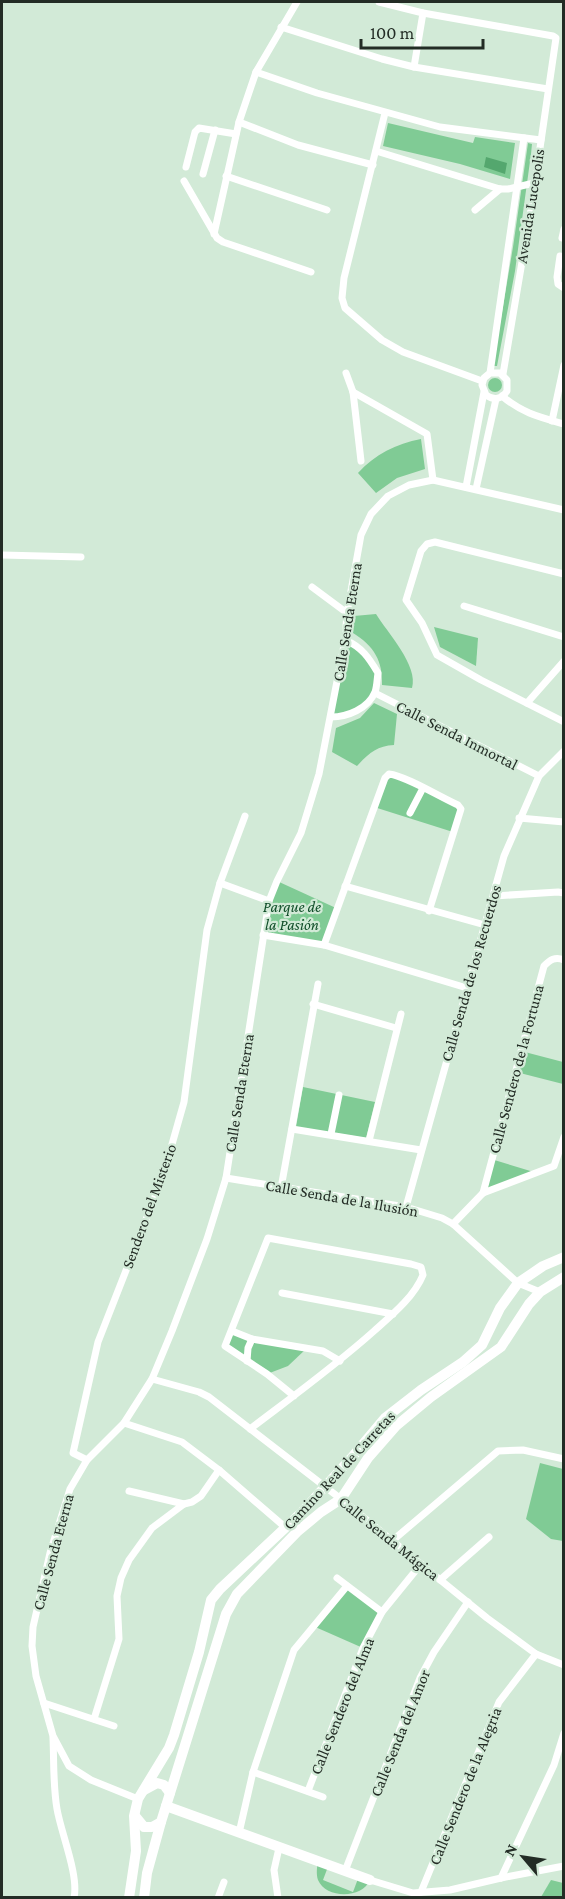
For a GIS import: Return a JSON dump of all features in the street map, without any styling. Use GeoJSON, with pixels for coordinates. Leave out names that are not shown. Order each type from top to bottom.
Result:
{"type":"FeatureCollection","features":[{"type":"Feature","properties":{"kind":"street"},"geometry":{"type":"LineString","coordinates":[[214,234],[239,122],[256,72],[297,2]]}},
{"type":"Feature","properties":{"kind":"street"},"geometry":{"type":"LineString","coordinates":[[379,2],[423,13],[414,67]]}},
{"type":"Feature","properties":{"kind":"street","name":"Avenida Lucepolis"},"geometry":{"type":"LineString","coordinates":[[423,13],[556,38],[503,374],[508,384],[507,391],[499,398],[489,430],[476,489]]}},
{"type":"Feature","properties":{"kind":"street"},"geometry":{"type":"LineString","coordinates":[[281,27],[414,67],[548,89]]}},
{"type":"Feature","properties":{"kind":"street"},"geometry":{"type":"LineString","coordinates":[[256,72],[317,93],[440,127],[541,140]]}},
{"type":"Feature","properties":{"kind":"street"},"geometry":{"type":"LineString","coordinates":[[385,112],[344,278],[342,298],[345,308],[391,346],[482,381]]}},
{"type":"Feature","properties":{"kind":"street"},"geometry":{"type":"LineString","coordinates":[[239,122],[298,145],[373,165]]}},
{"type":"Feature","properties":{"kind":"street"},"geometry":{"type":"LineString","coordinates":[[186,166],[195,132],[203,128],[236,134]]}},
{"type":"Feature","properties":{"kind":"street"},"geometry":{"type":"LineString","coordinates":[[203,174],[215,130]]}},
{"type":"Feature","properties":{"kind":"street","name":"Avenida Lucepolis"},"geometry":{"type":"LineString","coordinates":[[490,373],[524,138]]}},
{"type":"Feature","properties":{"kind":"street"},"geometry":{"type":"LineString","coordinates":[[376,151],[500,189],[534,183]]}},
{"type":"Feature","properties":{"kind":"street"},"geometry":{"type":"LineString","coordinates":[[226,176],[327,210]]}},
{"type":"Feature","properties":{"kind":"street"},"geometry":{"type":"LineString","coordinates":[[184,181],[214,234],[223,242],[311,272]]}},
{"type":"Feature","properties":{"kind":"street"},"geometry":{"type":"LineString","coordinates":[[475,210],[500,189]]}},
{"type":"Feature","properties":{"kind":"street"},"geometry":{"type":"LineString","coordinates":[[562,238],[564,229]]}},
{"type":"Feature","properties":{"kind":"street"},"geometry":{"type":"LineString","coordinates":[[560,256],[556,277],[558,284],[564,288]]}},
{"type":"Feature","properties":{"kind":"street"},"geometry":{"type":"LineString","coordinates":[[552,421],[564,365]]}},
{"type":"Feature","properties":{"kind":"street"},"geometry":{"type":"LineString","coordinates":[[346,373],[353,392],[361,461]]}},
{"type":"Feature","properties":{"kind":"street"},"geometry":{"type":"LineString","coordinates":[[482,381],[490,373],[503,374]]}},
{"type":"Feature","properties":{"kind":"street"},"geometry":{"type":"LineString","coordinates":[[466,487],[484,392],[482,381]]}},
{"type":"Feature","properties":{"kind":"street"},"geometry":{"type":"LineString","coordinates":[[353,392],[427,434],[433,480]]}},
{"type":"Feature","properties":{"kind":"street"},"geometry":{"type":"LineString","coordinates":[[484,392],[489,397],[499,398],[530,415],[564,424]]}},
{"type":"Feature","properties":{"kind":"street"},"geometry":{"type":"LineString","coordinates":[[477,428],[489,430]]}},
{"type":"Feature","properties":{"kind":"street","name":"Calle Senda Eterna"},"geometry":{"type":"LineString","coordinates":[[140,1795],[91,1780],[69,1766],[53,1736],[36,1676],[32,1646],[33,1627],[50,1553],[70,1489],[87,1460],[124,1424],[152,1379],[199,1259],[226,1178],[269,901],[301,833],[319,774],[345,640],[347,613],[361,536],[371,514],[388,496],[409,485],[433,480],[564,510]]}},
{"type":"Feature","properties":{"kind":"street"},"geometry":{"type":"LineString","coordinates":[[564,574],[435,542],[427,544],[421,551],[407,594],[408,605],[422,623],[437,655],[564,722]]}},
{"type":"Feature","properties":{"kind":"street"},"geometry":{"type":"LineString","coordinates":[[2,555],[81,557]]}},
{"type":"Feature","properties":{"kind":"street"},"geometry":{"type":"LineString","coordinates":[[312,587],[347,613]]}},
{"type":"Feature","properties":{"kind":"street"},"geometry":{"type":"LineString","coordinates":[[464,606],[564,637]]}},
{"type":"Feature","properties":{"kind":"street"},"geometry":{"type":"LineString","coordinates":[[331,717],[342,717],[361,709],[375,693],[378,673],[367,655],[356,645],[345,640]]}},
{"type":"Feature","properties":{"kind":"street"},"geometry":{"type":"LineString","coordinates":[[527,703],[564,661]]}},
{"type":"Feature","properties":{"kind":"street","name":"Calle Senda Inmortal"},"geometry":{"type":"LineString","coordinates":[[375,693],[539,776]]}},
{"type":"Feature","properties":{"kind":"street","name":"Calle Senda de los Recuerdos"},"geometry":{"type":"LineString","coordinates":[[406,1207],[504,856],[539,776],[564,751]]}},
{"type":"Feature","properties":{"kind":"street"},"geometry":{"type":"LineString","coordinates":[[324,945],[386,776],[394,775],[458,805],[461,809],[429,910]]}},
{"type":"Feature","properties":{"kind":"street"},"geometry":{"type":"LineString","coordinates":[[410,813],[423,788]]}},
{"type":"Feature","properties":{"kind":"street","name":"Sendero del Misterio"},"geometry":{"type":"LineString","coordinates":[[87,1460],[73,1453],[98,1342],[164,1176],[184,1102],[207,930],[220,883],[246,816]]}},
{"type":"Feature","properties":{"kind":"street"},"geometry":{"type":"LineString","coordinates":[[519,818],[564,822]]}},
{"type":"Feature","properties":{"kind":"street"},"geometry":{"type":"LineString","coordinates":[[220,883],[269,901]]}},
{"type":"Feature","properties":{"kind":"street"},"geometry":{"type":"LineString","coordinates":[[345,886],[485,925]]}},
{"type":"Feature","properties":{"kind":"street"},"geometry":{"type":"LineString","coordinates":[[494,896],[564,893]]}},
{"type":"Feature","properties":{"kind":"street"},"geometry":{"type":"LineString","coordinates":[[263,935],[324,945],[467,988]]}},
{"type":"Feature","properties":{"kind":"street","name":"Calle Sendero de la Fortuna"},"geometry":{"type":"LineString","coordinates":[[483,1193],[544,966],[550,960],[560,958],[564,960]]}},
{"type":"Feature","properties":{"kind":"street"},"geometry":{"type":"LineString","coordinates":[[281,1188],[318,984]]}},
{"type":"Feature","properties":{"kind":"street"},"geometry":{"type":"LineString","coordinates":[[313,1004],[396,1028]]}},
{"type":"Feature","properties":{"kind":"street"},"geometry":{"type":"LineString","coordinates":[[369,1141],[401,1014]]}},
{"type":"Feature","properties":{"kind":"street"},"geometry":{"type":"LineString","coordinates":[[331,1134],[339,1095]]}},
{"type":"Feature","properties":{"kind":"street"},"geometry":{"type":"LineString","coordinates":[[292,1129],[421,1150]]}},
{"type":"Feature","properties":{"kind":"street"},"geometry":{"type":"LineString","coordinates":[[453,1224],[483,1193],[554,1166],[564,1137]]}},
{"type":"Feature","properties":{"kind":"street","name":"Calle Senda de la Ilusión"},"geometry":{"type":"LineString","coordinates":[[226,1178],[406,1207],[442,1218],[453,1224],[518,1283],[540,1292]]}},
{"type":"Feature","properties":{"kind":"street"},"geometry":{"type":"LineString","coordinates":[[250,1429],[294,1396],[340,1361],[393,1314],[417,1287],[423,1275],[421,1268],[411,1264],[268,1238],[225,1346],[267,1374],[294,1396]]}},
{"type":"Feature","properties":{"kind":"street","name":"Camino Real de Carretas"},"geometry":{"type":"LineString","coordinates":[[129,1898],[136,1851],[134,1815],[140,1795],[169,1748],[174,1735],[199,1653],[211,1600],[231,1576],[286,1528],[385,1418],[463,1362],[482,1345],[500,1308],[518,1283],[546,1265],[564,1257]]}},
{"type":"Feature","properties":{"kind":"street"},"geometry":{"type":"LineString","coordinates":[[546,1265],[557,1265],[561,1268],[553,1283]]}},
{"type":"Feature","properties":{"kind":"street","name":"Camino Real de Carretas"},"geometry":{"type":"LineString","coordinates":[[144,1898],[147,1873],[161,1822],[226,1614],[237,1594],[297,1532],[341,1499],[368,1458],[396,1426],[431,1397],[501,1347],[529,1304],[540,1292],[564,1277]]}},
{"type":"Feature","properties":{"kind":"street"},"geometry":{"type":"LineString","coordinates":[[282,1293],[393,1314]]}},
{"type":"Feature","properties":{"kind":"street"},"geometry":{"type":"LineString","coordinates":[[232,1331],[252,1339],[323,1351],[340,1361]]}},
{"type":"Feature","properties":{"kind":"street"},"geometry":{"type":"LineString","coordinates":[[247,1361],[248,1348],[252,1339]]}},
{"type":"Feature","properties":{"kind":"street","name":"Calle Senda Mágica"},"geometry":{"type":"LineString","coordinates":[[152,1379],[209,1397],[536,1654],[564,1665]]}},
{"type":"Feature","properties":{"kind":"street"},"geometry":{"type":"LineString","coordinates":[[124,1424],[182,1442],[219,1470],[286,1528]]}},
{"type":"Feature","properties":{"kind":"street"},"geometry":{"type":"LineString","coordinates":[[392,1541],[498,1451],[523,1450],[564,1459]]}},
{"type":"Feature","properties":{"kind":"street"},"geometry":{"type":"LineString","coordinates":[[94,1719],[119,1639],[117,1596],[121,1578],[129,1560],[152,1528],[184,1504],[201,1496],[219,1470]]}},
{"type":"Feature","properties":{"kind":"street"},"geometry":{"type":"LineString","coordinates":[[129,1491],[184,1504]]}},
{"type":"Feature","properties":{"kind":"street"},"geometry":{"type":"LineString","coordinates":[[440,1580],[489,1537]]}},
{"type":"Feature","properties":{"kind":"street","name":"Calle Sendero del Alma"},"geometry":{"type":"LineString","coordinates":[[308,1791],[354,1668],[382,1612],[421,1564]]}},
{"type":"Feature","properties":{"kind":"street"},"geometry":{"type":"LineString","coordinates":[[337,1578],[382,1612]]}},
{"type":"Feature","properties":{"kind":"street"},"geometry":{"type":"LineString","coordinates":[[239,1833],[253,1772],[294,1650],[347,1586]]}},
{"type":"Feature","properties":{"kind":"street","name":"Calle Senda del Amor"},"geometry":{"type":"LineString","coordinates":[[345,1871],[420,1678],[434,1652],[468,1602]]}},
{"type":"Feature","properties":{"kind":"street","name":"Calle Sendero de la Alegria"},"geometry":{"type":"LineString","coordinates":[[421,1892],[499,1702],[536,1654]]}},
{"type":"Feature","properties":{"kind":"street"},"geometry":{"type":"LineString","coordinates":[[44,1703],[114,1726]]}},
{"type":"Feature","properties":{"kind":"street"},"geometry":{"type":"LineString","coordinates":[[501,1878],[554,1765],[564,1733]]}},
{"type":"Feature","properties":{"kind":"street"},"geometry":{"type":"LineString","coordinates":[[53,1736],[57,1809],[71,1867],[74,1898]]}},
{"type":"Feature","properties":{"kind":"street","name":"Calle Sendero del Alma"},"geometry":{"type":"LineString","coordinates":[[253,1772],[323,1797]]}},
{"type":"Feature","properties":{"kind":"street"},"geometry":{"type":"LineString","coordinates":[[140,1795],[157,1783],[164,1785],[170,1793]]}},
{"type":"Feature","properties":{"kind":"street"},"geometry":{"type":"LineString","coordinates":[[166,1806],[411,1895],[421,1892],[450,1894],[501,1878],[564,1866]]}},
{"type":"Feature","properties":{"kind":"street"},"geometry":{"type":"LineString","coordinates":[[134,1815],[144,1827],[152,1827],[161,1822]]}},
{"type":"Feature","properties":{"kind":"street"},"geometry":{"type":"LineString","coordinates":[[278,1898],[274,1870],[279,1848]]}},
{"type":"Feature","properties":{"kind":"street"},"geometry":{"type":"LineString","coordinates":[[218,1898],[224,1882]]}},
{"type":"Feature","properties":{"kind":"green space"},"geometry":{"type":"Polygon","coordinates":[[[388,123],[473,143],[475,137],[515,143],[510,179],[460,164],[383,146],[388,123]]]}},
{"type":"Feature","properties":{"kind":"green space"},"geometry":{"type":"Polygon","coordinates":[[[528,143],[532,144],[531,154],[515,271],[497,366],[493,366],[513,247],[528,143]]]}},
{"type":"Feature","properties":{"kind":"green space"},"geometry":{"type":"Polygon","coordinates":[[[492,378],[498,378],[502,385],[498,392],[492,392],[488,388],[488,382],[492,378]]]}},
{"type":"Feature","properties":{"kind":"green space"},"geometry":{"type":"Polygon","coordinates":[[[421,439],[425,469],[397,478],[376,493],[358,473],[386,451],[421,439]]]}},
{"type":"Feature","properties":{"kind":"green space"},"geometry":{"type":"Polygon","coordinates":[[[376,614],[407,660],[413,679],[412,688],[382,685],[381,669],[376,655],[367,643],[353,633],[354,616],[376,614]]]}},
{"type":"Feature","properties":{"kind":"green space"},"geometry":{"type":"Polygon","coordinates":[[[434,627],[478,638],[476,666],[440,647],[434,627]]]}},
{"type":"Feature","properties":{"kind":"green space"},"geometry":{"type":"Polygon","coordinates":[[[345,640],[356,645],[378,673],[376,685],[373,694],[364,705],[331,717],[345,640]]]}},
{"type":"Feature","properties":{"kind":"green space"},"geometry":{"type":"Polygon","coordinates":[[[374,703],[397,714],[394,745],[374,751],[357,766],[332,752],[336,728],[360,718],[374,703]]]}},
{"type":"Feature","properties":{"kind":"green space"},"geometry":{"type":"Polygon","coordinates":[[[389,774],[460,806],[453,832],[374,807],[389,774]]]}},
{"type":"Feature","properties":{"kind":"green space","name":"Parque de la Pasión"},"geometry":{"type":"Polygon","coordinates":[[[277,881],[336,908],[324,945],[263,935],[277,881]]]}},
{"type":"Feature","properties":{"kind":"green space"},"geometry":{"type":"Polygon","coordinates":[[[521,1051],[563,1062],[563,1084],[516,1072],[521,1051]]]}},
{"type":"Feature","properties":{"kind":"green space"},"geometry":{"type":"Polygon","coordinates":[[[303,1087],[375,1102],[366,1138],[296,1127],[303,1087]]]}},
{"type":"Feature","properties":{"kind":"green space"},"geometry":{"type":"Polygon","coordinates":[[[491,1159],[537,1173],[483,1193],[491,1159]]]}},
{"type":"Feature","properties":{"kind":"green space"},"geometry":{"type":"Polygon","coordinates":[[[232,1331],[306,1349],[288,1366],[267,1374],[229,1350],[227,1339],[232,1331]]]}},
{"type":"Feature","properties":{"kind":"green space"},"geometry":{"type":"Polygon","coordinates":[[[540,1463],[563,1469],[563,1541],[551,1539],[526,1519],[540,1463]]]}},
{"type":"Feature","properties":{"kind":"green space"},"geometry":{"type":"Polygon","coordinates":[[[347,1586],[382,1612],[363,1648],[313,1626],[347,1586]]]}},
{"type":"Feature","properties":{"kind":"green space"},"geometry":{"type":"Polygon","coordinates":[[[318,1860],[329,1864],[323,1880],[353,1892],[359,1876],[370,1880],[360,1891],[344,1894],[328,1891],[318,1880],[318,1860]]]}},
{"type":"Feature","properties":{"kind":"green space"},"geometry":{"type":"Polygon","coordinates":[[[551,1880],[563,1883],[563,1897],[541,1897],[551,1880]]]}},
{"type":"Feature","properties":{"kind":"shaded area"},"geometry":{"type":"Polygon","coordinates":[[[486,157],[507,163],[505,174],[484,167],[486,157]]]}}]}
